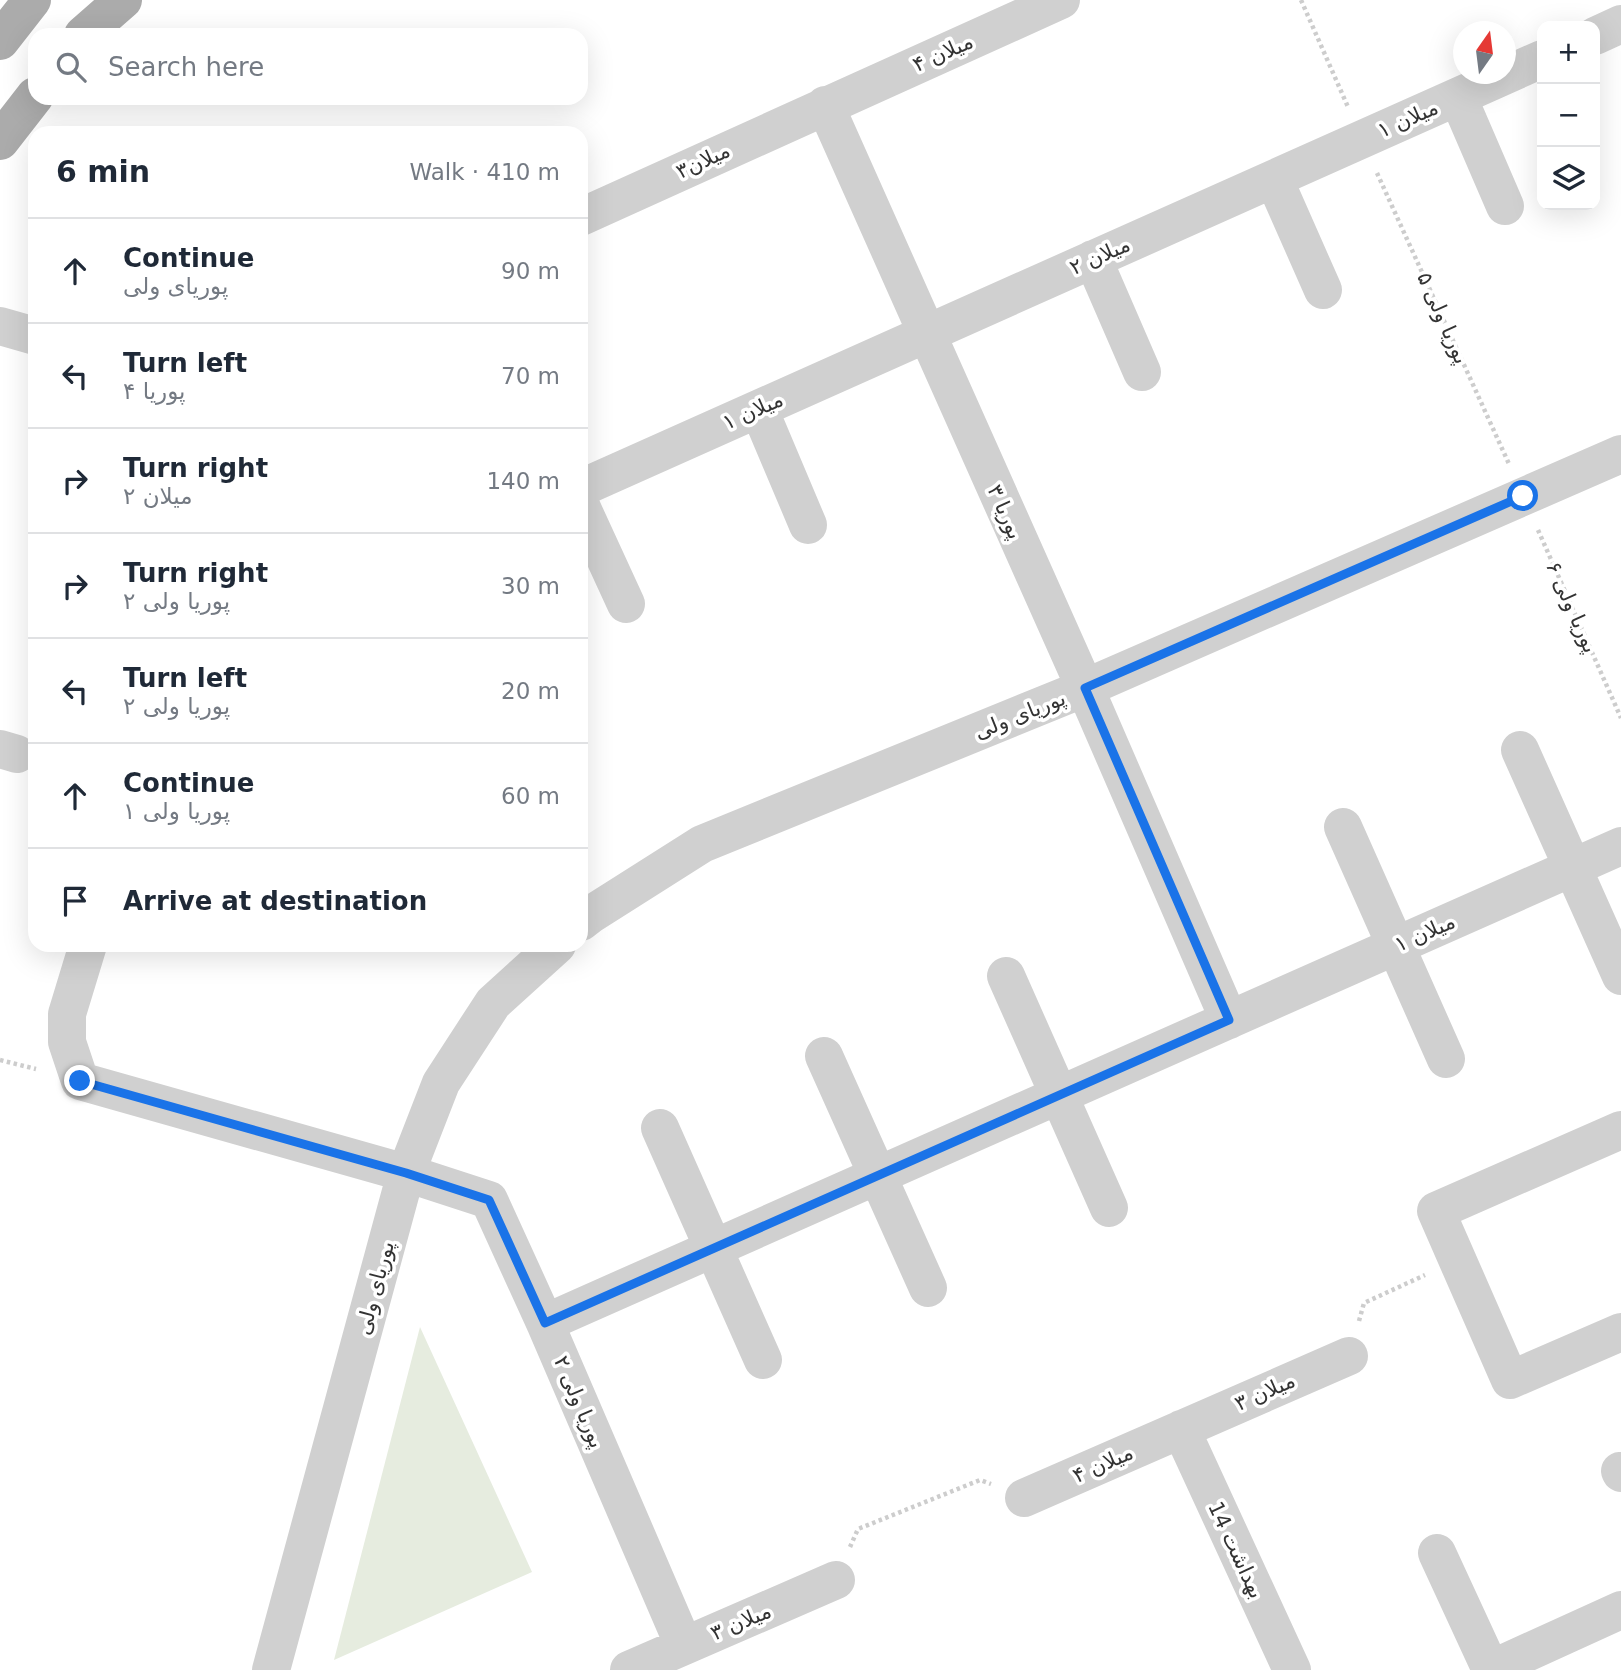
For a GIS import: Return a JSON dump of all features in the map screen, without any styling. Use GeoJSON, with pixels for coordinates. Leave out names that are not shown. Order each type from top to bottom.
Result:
{"type":"FeatureCollection","features":[{"type":"Feature","properties":{"kind":"main road"},"geometry":{"type":"LineString","coordinates":[[0,41],[32,0]]}},
{"type":"Feature","properties":{"kind":"main road"},"geometry":{"type":"LineString","coordinates":[[91,28],[123,0]]}},
{"type":"Feature","properties":{"kind":"main road"},"geometry":{"type":"LineString","coordinates":[[0,141],[28,105]]}},
{"type":"Feature","properties":{"kind":"street","name":"میلان ۴"},"geometry":{"type":"LineString","coordinates":[[825,105],[1061,0]]}},
{"type":"Feature","properties":{"kind":"street"},"geometry":{"type":"LineString","coordinates":[[1616,0],[1621,12]]}},
{"type":"Feature","properties":{"kind":"street"},"geometry":{"type":"LineString","coordinates":[[1600,34],[1621,24]]}},
{"type":"Feature","properties":{"kind":"street","name":"میلان ۱"},"geometry":{"type":"LineString","coordinates":[[1274,179],[1537,61]]}},
{"type":"Feature","properties":{"kind":"street"},"geometry":{"type":"LineString","coordinates":[[1458,97],[1505,206]]}},
{"type":"Feature","properties":{"kind":"street","name":"میلان۳"},"geometry":{"type":"LineString","coordinates":[[588,214],[825,105]]}},
{"type":"Feature","properties":{"kind":"street","name":"پوریا ۳"},"geometry":{"type":"LineString","coordinates":[[825,105],[1085,688],[1229,1020]]}},
{"type":"Feature","properties":{"kind":"street"},"geometry":{"type":"LineString","coordinates":[[1274,179],[1323,290]]}},
{"type":"Feature","properties":{"kind":"street","name":"میلان ۲"},"geometry":{"type":"LineString","coordinates":[[926,334],[1274,179]]}},
{"type":"Feature","properties":{"kind":"street"},"geometry":{"type":"LineString","coordinates":[[1093,259],[1142,372]]}},
{"type":"Feature","properties":{"kind":"street"},"geometry":{"type":"LineString","coordinates":[[0,326],[28,334]]}},
{"type":"Feature","properties":{"kind":"street","name":"میلان ۱"},"geometry":{"type":"LineString","coordinates":[[588,485],[926,334]]}},
{"type":"Feature","properties":{"kind":"street"},"geometry":{"type":"LineString","coordinates":[[759,408],[808,525]]}},
{"type":"Feature","properties":{"kind":"street","name":"پوریای ولی"},"geometry":{"type":"LineString","coordinates":[[588,917],[702,844],[1085,688],[1621,454]]}},
{"type":"Feature","properties":{"kind":"street"},"geometry":{"type":"LineString","coordinates":[[588,521],[626,604]]}},
{"type":"Feature","properties":{"kind":"street"},"geometry":{"type":"LineString","coordinates":[[1520,750],[1621,976]]}},
{"type":"Feature","properties":{"kind":"street"},"geometry":{"type":"LineString","coordinates":[[1343,827],[1446,1059]]}},
{"type":"Feature","properties":{"kind":"street","name":"میلان ۱"},"geometry":{"type":"LineString","coordinates":[[1229,1020],[1621,846]]}},
{"type":"Feature","properties":{"kind":"street","name":"پوریا ولی ۲"},"geometry":{"type":"LineString","coordinates":[[86,952],[67,1014],[66,1042],[80,1081],[406,1173],[489,1200],[684,1646]]}},
{"type":"Feature","properties":{"kind":"street","name":"پوریای ولی"},"geometry":{"type":"LineString","coordinates":[[271,1670],[406,1173],[441,1083],[493,1003],[548,952]]}},
{"type":"Feature","properties":{"kind":"street"},"geometry":{"type":"LineString","coordinates":[[1006,976],[1109,1208]]}},
{"type":"Feature","properties":{"kind":"street"},"geometry":{"type":"LineString","coordinates":[[545,1323],[1229,1020]]}},
{"type":"Feature","properties":{"kind":"street"},"geometry":{"type":"LineString","coordinates":[[824,1056],[928,1288]]}},
{"type":"Feature","properties":{"kind":"street"},"geometry":{"type":"LineString","coordinates":[[660,1128],[763,1360]]}},
{"type":"Feature","properties":{"kind":"street"},"geometry":{"type":"LineString","coordinates":[[1621,1130],[1436,1211],[1510,1380],[1621,1332]]}},
{"type":"Feature","properties":{"kind":"street","name":"میلان ۳"},"geometry":{"type":"LineString","coordinates":[[1181,1429],[1349,1356]]}},
{"type":"Feature","properties":{"kind":"street","name":"میلان ۴"},"geometry":{"type":"LineString","coordinates":[[1024,1498],[1181,1429]]}},
{"type":"Feature","properties":{"kind":"street","name":"بهداشت 14"},"geometry":{"type":"LineString","coordinates":[[1181,1429],[1292,1670]]}},
{"type":"Feature","properties":{"kind":"street"},"geometry":{"type":"LineString","coordinates":[[1437,1553],[1490,1670],[1621,1610]]}},
{"type":"Feature","properties":{"kind":"street","name":"میلان ۳"},"geometry":{"type":"LineString","coordinates":[[684,1646],[836,1580]]}},
{"type":"Feature","properties":{"kind":"street"},"geometry":{"type":"LineString","coordinates":[[629,1670],[684,1646]]}},
{"type":"Feature","properties":{"kind":"path","name":"پوریا ولی ۵"},"geometry":{"type":"LineString","coordinates":[[1301,0],[1523,496]]}},
{"type":"Feature","properties":{"kind":"path","name":"پوریا ولی ۶"},"geometry":{"type":"LineString","coordinates":[[1523,496],[1621,718]]}},
{"type":"Feature","properties":{"kind":"path"},"geometry":{"type":"LineString","coordinates":[[1349,1356],[1364,1303],[1457,1260]]}},
{"type":"Feature","properties":{"kind":"path"},"geometry":{"type":"LineString","coordinates":[[836,1580],[858,1529],[981,1480],[1024,1498]]}},
{"type":"Feature","properties":{"kind":"shaded area"},"geometry":{"type":"Polygon","coordinates":[[[420,1327],[532,1572],[334,1660],[420,1327]]]}},
{"type":"Feature","properties":{"kind":"route"},"geometry":{"type":"LineString","coordinates":[[80,1081],[406,1173],[489,1200],[545,1323],[1229,1020],[1085,688],[1523,496]]}}]}
